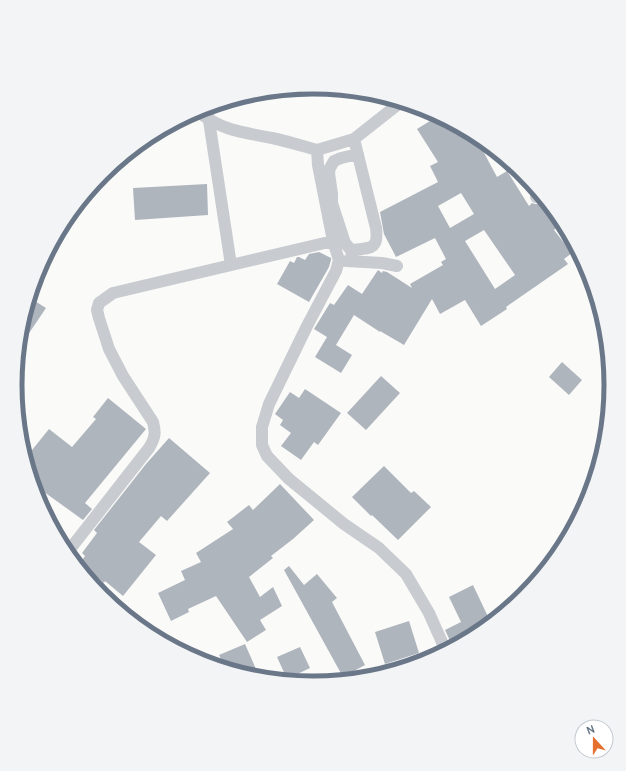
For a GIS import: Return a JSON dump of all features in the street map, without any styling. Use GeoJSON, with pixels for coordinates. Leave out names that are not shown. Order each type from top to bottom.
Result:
{"type":"FeatureCollection","features":[{"type":"Feature","properties":{"kind":"street"},"geometry":{"type":"LineString","coordinates":[[204,116],[230,130],[272,138],[316,150],[354,139],[395,106]]}},
{"type":"Feature","properties":{"kind":"street"},"geometry":{"type":"LineString","coordinates":[[208,115],[231,265]]}},
{"type":"Feature","properties":{"kind":"street"},"geometry":{"type":"LineString","coordinates":[[339,260],[370,248],[377,239],[376,228],[354,139]]}},
{"type":"Feature","properties":{"kind":"street"},"geometry":{"type":"LineString","coordinates":[[316,150],[333,241],[339,260],[336,271],[269,404],[262,427],[262,445],[267,456],[289,479],[344,524],[379,548],[406,574],[429,613],[443,645]]}},
{"type":"Feature","properties":{"kind":"street"},"geometry":{"type":"LineString","coordinates":[[358,154],[334,161],[329,173],[332,203],[345,243],[352,256],[397,266]]}},
{"type":"Feature","properties":{"kind":"street"},"geometry":{"type":"LineString","coordinates":[[71,547],[155,438],[153,422],[123,376],[109,348],[97,310],[99,303],[113,293],[333,241]]}},
{"type":"Feature","properties":{"kind":"building"},"geometry":{"type":"Polygon","coordinates":[[[431,120],[458,133],[482,149],[497,177],[507,171],[529,206],[532,203],[540,203],[557,227],[554,230],[572,253],[564,259],[568,264],[506,307],[507,309],[481,326],[465,300],[440,314],[432,299],[404,345],[380,332],[354,315],[336,345],[352,355],[341,373],[315,357],[327,337],[314,329],[330,303],[334,305],[348,285],[362,294],[378,270],[382,273],[383,271],[387,272],[412,288],[410,284],[443,265],[441,262],[446,259],[435,238],[396,257],[384,234],[380,212],[438,182],[430,166],[438,162],[417,129],[431,120]],[[461,193],[438,206],[450,228],[474,214],[461,193]],[[484,230],[465,241],[495,289],[515,275],[484,230]]]}},
{"type":"Feature","properties":{"kind":"building"},"geometry":{"type":"Polygon","coordinates":[[[207,184],[208,215],[135,220],[133,188],[207,184]]]}},
{"type":"Feature","properties":{"kind":"building"},"geometry":{"type":"Polygon","coordinates":[[[319,252],[331,258],[331,260],[329,267],[309,302],[277,284],[290,261],[294,263],[297,257],[305,260],[309,254],[319,252]]]}},
{"type":"Feature","properties":{"kind":"building"},"geometry":{"type":"Polygon","coordinates":[[[35,301],[46,308],[26,337],[35,301]]]}},
{"type":"Feature","properties":{"kind":"building"},"geometry":{"type":"Polygon","coordinates":[[[562,362],[582,380],[569,395],[549,377],[562,362]]]}},
{"type":"Feature","properties":{"kind":"building"},"geometry":{"type":"Polygon","coordinates":[[[381,376],[400,393],[366,430],[347,413],[381,376]]]}},
{"type":"Feature","properties":{"kind":"building"},"geometry":{"type":"Polygon","coordinates":[[[305,389],[341,413],[318,445],[314,442],[301,460],[281,446],[291,433],[280,425],[283,420],[275,414],[290,392],[299,398],[305,389]]]}},
{"type":"Feature","properties":{"kind":"building"},"geometry":{"type":"Polygon","coordinates":[[[108,398],[146,429],[85,503],[92,509],[83,520],[41,490],[29,448],[32,450],[49,429],[72,447],[96,419],[93,417],[108,398]]]}},
{"type":"Feature","properties":{"kind":"building"},"geometry":{"type":"Polygon","coordinates":[[[169,438],[210,473],[167,521],[161,516],[139,542],[156,555],[123,596],[105,581],[104,583],[96,576],[92,575],[81,562],[85,556],[82,553],[97,533],[94,530],[146,464],[169,438]]]}},
{"type":"Feature","properties":{"kind":"building"},"geometry":{"type":"Polygon","coordinates":[[[384,466],[411,493],[414,491],[431,507],[398,540],[352,497],[384,466]]]}},
{"type":"Feature","properties":{"kind":"building"},"geometry":{"type":"Polygon","coordinates":[[[280,484],[314,520],[271,556],[273,558],[249,577],[260,597],[273,587],[282,606],[260,620],[266,630],[247,642],[216,596],[188,609],[189,612],[171,621],[158,593],[185,580],[181,571],[201,562],[196,553],[233,529],[227,522],[249,505],[253,510],[280,484]]]}},
{"type":"Feature","properties":{"kind":"building"},"geometry":{"type":"Polygon","coordinates":[[[289,566],[304,585],[317,574],[337,598],[332,602],[365,665],[348,674],[342,675],[284,570],[289,566]]]}},
{"type":"Feature","properties":{"kind":"building"},"geometry":{"type":"Polygon","coordinates":[[[473,585],[488,617],[451,642],[445,630],[461,622],[449,597],[473,585]]]}},
{"type":"Feature","properties":{"kind":"building"},"geometry":{"type":"Polygon","coordinates":[[[409,621],[419,653],[385,664],[375,632],[409,621]]]}},
{"type":"Feature","properties":{"kind":"building"},"geometry":{"type":"Polygon","coordinates":[[[245,644],[257,671],[223,662],[219,655],[245,644]]]}},
{"type":"Feature","properties":{"kind":"building"},"geometry":{"type":"Polygon","coordinates":[[[300,647],[310,668],[293,676],[285,675],[277,657],[300,647]]]}}]}
